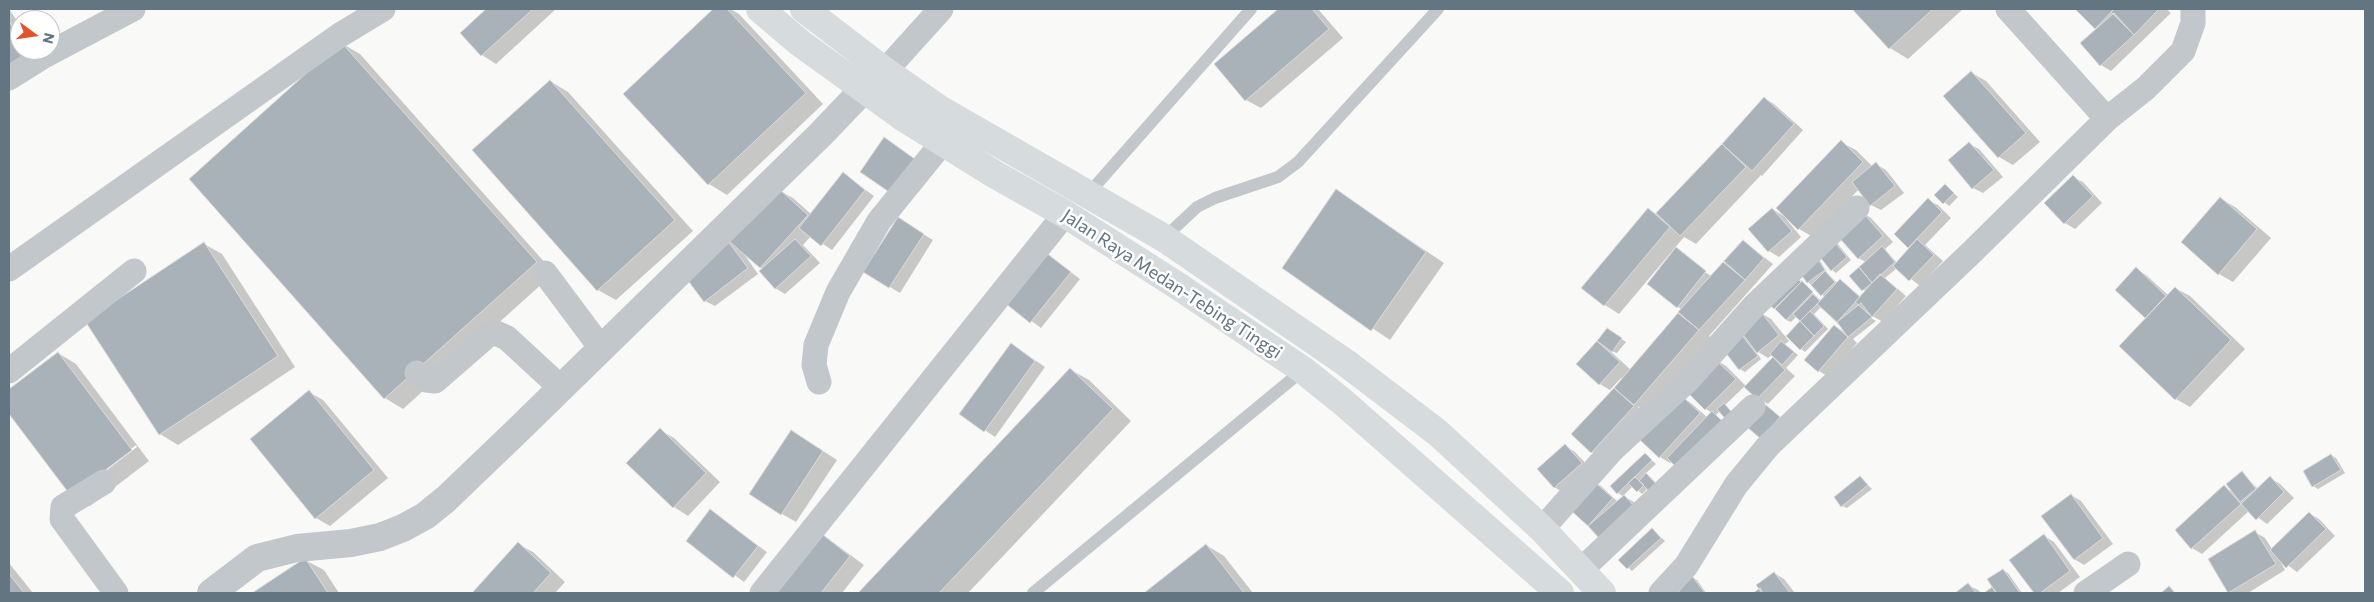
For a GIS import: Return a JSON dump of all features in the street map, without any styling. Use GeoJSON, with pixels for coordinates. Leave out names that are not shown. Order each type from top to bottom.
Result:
{"type":"FeatureCollection","features":[{"type":"Feature","properties":{"kind":"highway","name":"Jalan Raya Medan-Tebing Tinggi"},"geometry":{"type":"LineString","coordinates":[[760,9],[800,43],[863,90],[943,142],[1065,214],[1304,370],[1560,593]]}},
{"type":"Feature","properties":{"kind":"highway","name":"Jalan Raya Medan-Tebing Tinggi"},"geometry":{"type":"LineString","coordinates":[[804,9],[885,71],[941,110],[1164,238],[1346,364],[1430,428],[1542,530],[1602,593]]}},
{"type":"Feature","properties":{"kind":"street"},"geometry":{"type":"LineString","coordinates":[[9,78],[44,56],[133,9]]}},
{"type":"Feature","properties":{"kind":"street"},"geometry":{"type":"LineString","coordinates":[[9,269],[332,41],[383,9]]}},
{"type":"Feature","properties":{"kind":"street"},"geometry":{"type":"LineString","coordinates":[[211,593],[257,558],[297,548],[351,543],[380,537],[403,528],[424,516],[446,499],[821,134],[863,90],[885,71],[941,9]]}},
{"type":"Feature","properties":{"kind":"street"},"geometry":{"type":"LineString","coordinates":[[2008,9],[2108,119]]}},
{"type":"Feature","properties":{"kind":"street"},"geometry":{"type":"LineString","coordinates":[[1660,593],[1686,566],[1736,486],[1768,446],[1972,252],[2108,119],[2146,88],[2183,51],[2192,30],[2193,9]]}},
{"type":"Feature","properties":{"kind":"street"},"geometry":{"type":"LineString","coordinates":[[819,382],[814,365],[816,345],[838,292],[879,221],[943,142]]}},
{"type":"Feature","properties":{"kind":"street"},"geometry":{"type":"LineString","coordinates":[[1542,530],[1613,449],[1690,378],[1754,306],[1857,208]]}},
{"type":"Feature","properties":{"kind":"street"},"geometry":{"type":"LineString","coordinates":[[762,593],[1065,214]]}},
{"type":"Feature","properties":{"kind":"street"},"geometry":{"type":"LineString","coordinates":[[9,371],[134,272]]}},
{"type":"Feature","properties":{"kind":"street"},"geometry":{"type":"LineString","coordinates":[[545,273],[601,348]]}},
{"type":"Feature","properties":{"kind":"street"},"geometry":{"type":"LineString","coordinates":[[417,373],[426,380],[435,381],[489,334],[496,333],[507,338],[560,387]]}},
{"type":"Feature","properties":{"kind":"street"},"geometry":{"type":"LineString","coordinates":[[1580,570],[1753,407]]}},
{"type":"Feature","properties":{"kind":"street"},"geometry":{"type":"LineString","coordinates":[[104,482],[63,508],[61,512],[62,518],[105,590]]}},
{"type":"Feature","properties":{"kind":"street"},"geometry":{"type":"LineString","coordinates":[[2086,593],[2128,564]]}},
{"type":"Feature","properties":{"kind":"lane"},"geometry":{"type":"LineString","coordinates":[[1089,194],[1251,9]]}},
{"type":"Feature","properties":{"kind":"lane"},"geometry":{"type":"LineString","coordinates":[[1164,238],[1198,207],[1215,198],[1278,177],[1298,162],[1438,9]]}},
{"type":"Feature","properties":{"kind":"lane"},"geometry":{"type":"LineString","coordinates":[[1033,593],[1304,370]]}},
{"type":"Feature","properties":{"kind":"building"},"geometry":{"type":"Polygon","coordinates":[[[486,9],[533,9],[481,56],[460,33],[486,9]]]}},
{"type":"Feature","properties":{"kind":"building"},"geometry":{"type":"Polygon","coordinates":[[[713,9],[727,9],[806,93],[708,185],[623,94],[713,9]]]}},
{"type":"Feature","properties":{"kind":"building"},"geometry":{"type":"Polygon","coordinates":[[[1278,9],[1312,9],[1329,29],[1245,101],[1214,64],[1278,9]]]}},
{"type":"Feature","properties":{"kind":"building"},"geometry":{"type":"Polygon","coordinates":[[[1852,9],[1933,9],[1889,49],[1852,9]]]}},
{"type":"Feature","properties":{"kind":"building"},"geometry":{"type":"Polygon","coordinates":[[[2075,9],[2114,9],[2095,29],[2075,9]]]}},
{"type":"Feature","properties":{"kind":"building"},"geometry":{"type":"Polygon","coordinates":[[[2114,9],[2159,9],[2134,35],[2111,12],[2114,9]]]}},
{"type":"Feature","properties":{"kind":"building"},"geometry":{"type":"Polygon","coordinates":[[[2114,13],[2134,35],[2100,66],[2080,43],[2114,13]]]}},
{"type":"Feature","properties":{"kind":"building"},"geometry":{"type":"Polygon","coordinates":[[[9,21],[10,60],[23,60],[9,68],[9,21]]]}},
{"type":"Feature","properties":{"kind":"building"},"geometry":{"type":"Polygon","coordinates":[[[341,42],[537,262],[384,399],[189,179],[341,42]]]}},
{"type":"Feature","properties":{"kind":"building"},"geometry":{"type":"Polygon","coordinates":[[[1971,71],[2026,133],[1998,158],[1943,96],[1971,71]]]}},
{"type":"Feature","properties":{"kind":"building"},"geometry":{"type":"Polygon","coordinates":[[[550,80],[675,220],[597,291],[472,150],[550,80]]]}},
{"type":"Feature","properties":{"kind":"building"},"geometry":{"type":"Polygon","coordinates":[[[1764,97],[1794,124],[1752,171],[1722,144],[1764,97]]]}},
{"type":"Feature","properties":{"kind":"building"},"geometry":{"type":"Polygon","coordinates":[[[884,137],[919,162],[895,196],[860,172],[884,137]]]}},
{"type":"Feature","properties":{"kind":"building"},"geometry":{"type":"Polygon","coordinates":[[[1841,140],[1863,162],[1798,230],[1776,208],[1841,140]]]}},
{"type":"Feature","properties":{"kind":"building"},"geometry":{"type":"Polygon","coordinates":[[[1969,142],[1994,170],[1972,189],[1948,160],[1969,142]]]}},
{"type":"Feature","properties":{"kind":"building"},"geometry":{"type":"Polygon","coordinates":[[[1722,144],[1746,167],[1680,236],[1656,213],[1722,144]]]}},
{"type":"Feature","properties":{"kind":"building"},"geometry":{"type":"Polygon","coordinates":[[[1876,162],[1895,186],[1870,206],[1852,182],[1876,162]]]}},
{"type":"Feature","properties":{"kind":"building"},"geometry":{"type":"Polygon","coordinates":[[[843,172],[865,190],[821,246],[799,228],[843,172]]]}},
{"type":"Feature","properties":{"kind":"building"},"geometry":{"type":"Polygon","coordinates":[[[2073,175],[2093,196],[2064,224],[2044,203],[2073,175]]]}},
{"type":"Feature","properties":{"kind":"building"},"geometry":{"type":"Polygon","coordinates":[[[1945,184],[1954,193],[1943,204],[1934,195],[1945,184]]]}},
{"type":"Feature","properties":{"kind":"building"},"geometry":{"type":"Polygon","coordinates":[[[778,188],[808,215],[760,268],[730,242],[778,188]]]}},
{"type":"Feature","properties":{"kind":"building"},"geometry":{"type":"Polygon","coordinates":[[[1336,189],[1426,252],[1371,331],[1282,268],[1336,189]]]}},
{"type":"Feature","properties":{"kind":"building"},"geometry":{"type":"Polygon","coordinates":[[[2220,197],[2257,229],[2218,275],[2181,242],[2220,197]]]}},
{"type":"Feature","properties":{"kind":"building"},"geometry":{"type":"Polygon","coordinates":[[[1928,198],[1942,212],[1908,248],[1894,234],[1928,198]]]}},
{"type":"Feature","properties":{"kind":"building"},"geometry":{"type":"Polygon","coordinates":[[[1648,208],[1670,227],[1604,306],[1581,288],[1648,208]]]}},
{"type":"Feature","properties":{"kind":"building"},"geometry":{"type":"Polygon","coordinates":[[[1772,208],[1792,231],[1768,252],[1748,229],[1772,208]]]}},
{"type":"Feature","properties":{"kind":"building"},"geometry":{"type":"Polygon","coordinates":[[[1861,210],[1883,236],[1858,259],[1835,233],[1861,210]]]}},
{"type":"Feature","properties":{"kind":"building"},"geometry":{"type":"Polygon","coordinates":[[[898,217],[924,234],[889,288],[863,272],[898,217]]]}},
{"type":"Feature","properties":{"kind":"building"},"geometry":{"type":"Polygon","coordinates":[[[795,239],[811,256],[775,289],[759,271],[795,239]]]}},
{"type":"Feature","properties":{"kind":"building"},"geometry":{"type":"Polygon","coordinates":[[[1832,239],[1847,257],[1831,271],[1816,252],[1832,239]]]}},
{"type":"Feature","properties":{"kind":"building"},"geometry":{"type":"Polygon","coordinates":[[[1917,239],[1934,255],[1909,281],[1893,266],[1917,239]]]}},
{"type":"Feature","properties":{"kind":"building"},"geometry":{"type":"Polygon","coordinates":[[[727,240],[748,268],[704,302],[683,274],[727,240]]]}},
{"type":"Feature","properties":{"kind":"building"},"geometry":{"type":"Polygon","coordinates":[[[1743,240],[1764,258],[1745,280],[1723,262],[1743,240]]]}},
{"type":"Feature","properties":{"kind":"building"},"geometry":{"type":"Polygon","coordinates":[[[204,242],[278,356],[159,435],[85,321],[204,242]]]}},
{"type":"Feature","properties":{"kind":"building"},"geometry":{"type":"Polygon","coordinates":[[[1882,246],[1895,262],[1872,283],[1859,267],[1882,246]]]}},
{"type":"Feature","properties":{"kind":"building"},"geometry":{"type":"Polygon","coordinates":[[[1676,247],[1706,271],[1677,308],[1647,284],[1676,247]]]}},
{"type":"Feature","properties":{"kind":"building"},"geometry":{"type":"Polygon","coordinates":[[[1041,249],[1071,272],[1030,323],[1000,299],[1041,249]]]}},
{"type":"Feature","properties":{"kind":"building"},"geometry":{"type":"Polygon","coordinates":[[[1815,255],[1825,270],[1807,283],[1796,267],[1815,255]]]}},
{"type":"Feature","properties":{"kind":"building"},"geometry":{"type":"Polygon","coordinates":[[[1724,261],[1745,280],[1699,330],[1678,312],[1724,261]]]}},
{"type":"Feature","properties":{"kind":"building"},"geometry":{"type":"Polygon","coordinates":[[[1859,267],[1872,283],[1862,291],[1849,276],[1859,267]]]}},
{"type":"Feature","properties":{"kind":"building"},"geometry":{"type":"Polygon","coordinates":[[[2136,267],[2166,296],[2145,318],[2115,290],[2136,267]]]}},
{"type":"Feature","properties":{"kind":"building"},"geometry":{"type":"Polygon","coordinates":[[[1825,271],[1835,282],[1821,296],[1811,285],[1825,271]]]}},
{"type":"Feature","properties":{"kind":"building"},"geometry":{"type":"Polygon","coordinates":[[[1793,274],[1801,282],[1774,309],[1766,301],[1793,274]]]}},
{"type":"Feature","properties":{"kind":"building"},"geometry":{"type":"Polygon","coordinates":[[[1880,274],[1897,289],[1872,317],[1855,302],[1880,274]]]}},
{"type":"Feature","properties":{"kind":"building"},"geometry":{"type":"Polygon","coordinates":[[[1840,279],[1860,297],[1837,322],[1817,304],[1840,279]]]}},
{"type":"Feature","properties":{"kind":"building"},"geometry":{"type":"Polygon","coordinates":[[[1802,281],[1813,292],[1786,320],[1775,309],[1802,281]]]}},
{"type":"Feature","properties":{"kind":"building"},"geometry":{"type":"Polygon","coordinates":[[[2175,287],[2231,340],[2175,400],[2119,346],[2175,287]]]}},
{"type":"Feature","properties":{"kind":"building"},"geometry":{"type":"Polygon","coordinates":[[[1813,294],[1820,301],[1800,321],[1793,314],[1813,294]]]}},
{"type":"Feature","properties":{"kind":"building"},"geometry":{"type":"Polygon","coordinates":[[[1861,303],[1872,317],[1848,337],[1837,322],[1861,303]]]}},
{"type":"Feature","properties":{"kind":"building"},"geometry":{"type":"Polygon","coordinates":[[[1810,311],[1824,326],[1814,336],[1800,321],[1810,311]]]}},
{"type":"Feature","properties":{"kind":"building"},"geometry":{"type":"Polygon","coordinates":[[[1761,312],[1779,335],[1757,353],[1739,329],[1761,312]]]}},
{"type":"Feature","properties":{"kind":"building"},"geometry":{"type":"Polygon","coordinates":[[[1678,313],[1699,330],[1634,405],[1614,388],[1678,313]]]}},
{"type":"Feature","properties":{"kind":"building"},"geometry":{"type":"Polygon","coordinates":[[[1800,321],[1814,336],[1800,350],[1786,336],[1800,321]]]}},
{"type":"Feature","properties":{"kind":"building"},"geometry":{"type":"Polygon","coordinates":[[[1834,325],[1848,337],[1818,372],[1804,360],[1834,325]]]}},
{"type":"Feature","properties":{"kind":"building"},"geometry":{"type":"Polygon","coordinates":[[[1607,328],[1622,338],[1612,352],[1597,341],[1607,328]]]}},
{"type":"Feature","properties":{"kind":"building"},"geometry":{"type":"Polygon","coordinates":[[[1741,334],[1758,356],[1739,370],[1722,348],[1741,334]]]}},
{"type":"Feature","properties":{"kind":"building"},"geometry":{"type":"Polygon","coordinates":[[[1597,341],[1620,362],[1599,385],[1576,364],[1597,341]]]}},
{"type":"Feature","properties":{"kind":"building"},"geometry":{"type":"Polygon","coordinates":[[[1781,341],[1794,352],[1782,365],[1770,354],[1781,341]]]}},
{"type":"Feature","properties":{"kind":"building"},"geometry":{"type":"Polygon","coordinates":[[[1011,343],[1035,361],[984,432],[959,414],[1011,343]]]}},
{"type":"Feature","properties":{"kind":"building"},"geometry":{"type":"Polygon","coordinates":[[[58,352],[132,450],[71,496],[9,414],[9,389],[58,352]]]}},
{"type":"Feature","properties":{"kind":"building"},"geometry":{"type":"Polygon","coordinates":[[[1773,357],[1785,370],[1757,399],[1744,387],[1773,357]]]}},
{"type":"Feature","properties":{"kind":"building"},"geometry":{"type":"Polygon","coordinates":[[[1715,359],[1736,379],[1705,410],[1685,390],[1715,359]]]}},
{"type":"Feature","properties":{"kind":"building"},"geometry":{"type":"Polygon","coordinates":[[[1070,368],[1113,409],[939,593],[858,593],[1070,368]]]}},
{"type":"Feature","properties":{"kind":"building"},"geometry":{"type":"Polygon","coordinates":[[[1614,388],[1634,406],[1591,453],[1571,434],[1614,388]]]}},
{"type":"Feature","properties":{"kind":"building"},"geometry":{"type":"Polygon","coordinates":[[[309,390],[374,470],[315,519],[250,439],[309,390]]]}},
{"type":"Feature","properties":{"kind":"building"},"geometry":{"type":"Polygon","coordinates":[[[1681,395],[1700,413],[1659,458],[1640,440],[1681,395]]]}},
{"type":"Feature","properties":{"kind":"building"},"geometry":{"type":"Polygon","coordinates":[[[1724,403],[1734,415],[1727,421],[1717,409],[1724,403]]]}},
{"type":"Feature","properties":{"kind":"building"},"geometry":{"type":"Polygon","coordinates":[[[1766,405],[1780,417],[1761,439],[1747,427],[1766,405]]]}},
{"type":"Feature","properties":{"kind":"building"},"geometry":{"type":"Polygon","coordinates":[[[1712,411],[1724,423],[1679,470],[1667,458],[1712,411]]]}},
{"type":"Feature","properties":{"kind":"building"},"geometry":{"type":"Polygon","coordinates":[[[660,428],[706,473],[673,508],[626,463],[660,428]]]}},
{"type":"Feature","properties":{"kind":"building"},"geometry":{"type":"Polygon","coordinates":[[[791,430],[823,451],[781,515],[749,494],[791,430]]]}},
{"type":"Feature","properties":{"kind":"building"},"geometry":{"type":"Polygon","coordinates":[[[1565,444],[1582,463],[1554,488],[1537,469],[1565,444]]]}},
{"type":"Feature","properties":{"kind":"building"},"geometry":{"type":"Polygon","coordinates":[[[1645,453],[1652,460],[1617,494],[1610,486],[1645,453]]]}},
{"type":"Feature","properties":{"kind":"building"},"geometry":{"type":"Polygon","coordinates":[[[2331,454],[2341,470],[2312,487],[2303,471],[2331,454]]]}},
{"type":"Feature","properties":{"kind":"building"},"geometry":{"type":"Polygon","coordinates":[[[2242,471],[2256,489],[2240,502],[2226,484],[2242,471]]]}},
{"type":"Feature","properties":{"kind":"building"},"geometry":{"type":"Polygon","coordinates":[[[1646,473],[1662,490],[1655,497],[1639,481],[1646,473]]]}},
{"type":"Feature","properties":{"kind":"building"},"geometry":{"type":"Polygon","coordinates":[[[1860,476],[1868,485],[1841,507],[1834,497],[1860,476]]]}},
{"type":"Feature","properties":{"kind":"building"},"geometry":{"type":"Polygon","coordinates":[[[2270,476],[2284,492],[2256,520],[2241,504],[2270,476]]]}},
{"type":"Feature","properties":{"kind":"building"},"geometry":{"type":"Polygon","coordinates":[[[1635,477],[1644,485],[1637,492],[1628,483],[1635,477]]]}},
{"type":"Feature","properties":{"kind":"building"},"geometry":{"type":"Polygon","coordinates":[[[1591,479],[1613,498],[1588,526],[1566,506],[1591,479]]]}},
{"type":"Feature","properties":{"kind":"building"},"geometry":{"type":"Polygon","coordinates":[[[2224,485],[2241,504],[2191,549],[2175,530],[2224,485]]]}},
{"type":"Feature","properties":{"kind":"building"},"geometry":{"type":"Polygon","coordinates":[[[2071,494],[2103,538],[2074,560],[2041,516],[2071,494]]]}},
{"type":"Feature","properties":{"kind":"building"},"geometry":{"type":"Polygon","coordinates":[[[1624,495],[1635,507],[1599,538],[1588,526],[1624,495]]]}},
{"type":"Feature","properties":{"kind":"building"},"geometry":{"type":"Polygon","coordinates":[[[710,509],[758,546],[733,578],[686,541],[710,509]]]}},
{"type":"Feature","properties":{"kind":"building"},"geometry":{"type":"Polygon","coordinates":[[[2309,512],[2326,529],[2286,568],[2270,550],[2309,512]]]}},
{"type":"Feature","properties":{"kind":"building"},"geometry":{"type":"Polygon","coordinates":[[[1652,528],[1661,538],[1627,569],[1618,560],[1652,528]]]}},
{"type":"Feature","properties":{"kind":"building"},"geometry":{"type":"Polygon","coordinates":[[[2255,530],[2276,564],[2228,593],[2208,559],[2255,530]]]}},
{"type":"Feature","properties":{"kind":"building"},"geometry":{"type":"Polygon","coordinates":[[[818,531],[850,556],[821,593],[770,593],[818,531]]]}},
{"type":"Feature","properties":{"kind":"building"},"geometry":{"type":"Polygon","coordinates":[[[2044,534],[2070,571],[2040,593],[2034,593],[2009,560],[2044,534]]]}},
{"type":"Feature","properties":{"kind":"building"},"geometry":{"type":"Polygon","coordinates":[[[518,542],[551,573],[533,593],[472,593],[518,542]]]}},
{"type":"Feature","properties":{"kind":"building"},"geometry":{"type":"Polygon","coordinates":[[[1206,544],[1244,593],[1144,593],[1206,544]]]}},
{"type":"Feature","properties":{"kind":"building"},"geometry":{"type":"Polygon","coordinates":[[[305,558],[328,593],[252,593],[305,558]]]}},
{"type":"Feature","properties":{"kind":"building"},"geometry":{"type":"Polygon","coordinates":[[[2003,569],[2020,593],[1996,593],[1987,579],[2003,569]]]}},
{"type":"Feature","properties":{"kind":"building"},"geometry":{"type":"Polygon","coordinates":[[[1774,572],[1790,593],[1762,593],[1756,585],[1774,572]]]}},
{"type":"Feature","properties":{"kind":"building"},"geometry":{"type":"Polygon","coordinates":[[[9,574],[24,593],[9,593],[9,574]]]}},
{"type":"Feature","properties":{"kind":"building"},"geometry":{"type":"Polygon","coordinates":[[[1692,576],[1705,593],[1681,593],[1676,588],[1692,576]]]}},
{"type":"Feature","properties":{"kind":"building"},"geometry":{"type":"Polygon","coordinates":[[[1968,583],[1976,593],[1955,593],[1968,583]]]}},
{"type":"Feature","properties":{"kind":"building"},"geometry":{"type":"Polygon","coordinates":[[[2169,586],[2175,593],[2161,593],[2169,586]]]}},
{"type":"Feature","properties":{"kind":"building"},"geometry":{"type":"Polygon","coordinates":[[[1992,587],[1997,593],[1984,593],[1992,587]]]}},
{"type":"Feature","properties":{"kind":"building"},"geometry":{"type":"Polygon","coordinates":[[[1760,588],[1763,593],[1753,593],[1760,588]]]}}]}
